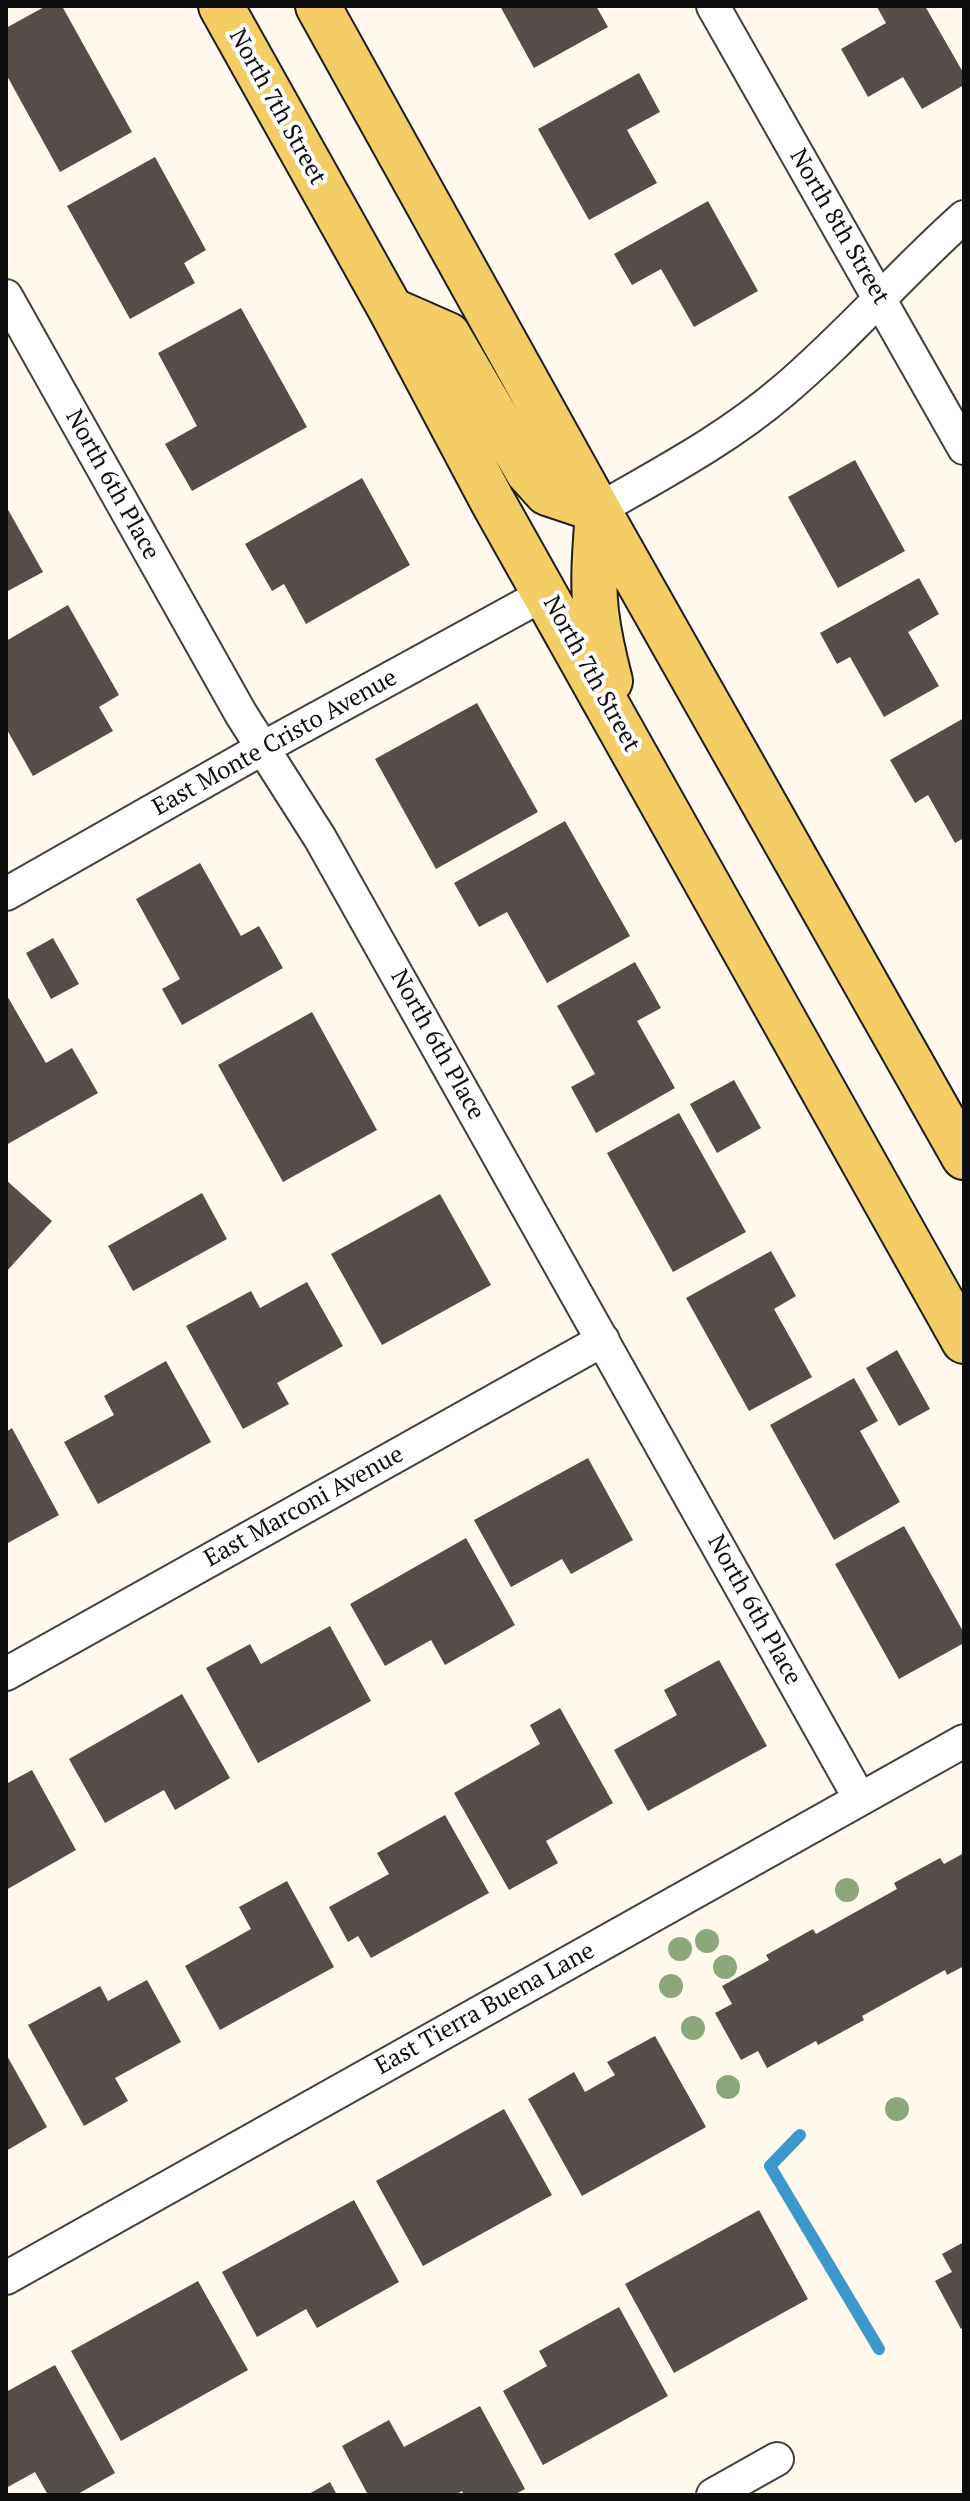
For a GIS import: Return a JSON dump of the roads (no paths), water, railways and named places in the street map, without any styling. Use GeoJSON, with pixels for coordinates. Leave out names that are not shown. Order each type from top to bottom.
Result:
{"type":"FeatureCollection","features":[{"type":"Feature","properties":{"kind":"main road","name":"North 7th Street"},"geometry":{"type":"LineString","coordinates":[[221,6],[391,310],[493,502],[964,1341]]}},
{"type":"Feature","properties":{"kind":"main road"},"geometry":{"type":"LineString","coordinates":[[318,6],[598,510],[964,1157]]}},
{"type":"Feature","properties":{"kind":"main road"},"geometry":{"type":"LineString","coordinates":[[391,310],[448,335],[528,472],[547,493],[598,510]]}},
{"type":"Feature","properties":{"kind":"main road"},"geometry":{"type":"LineString","coordinates":[[598,510],[595,609],[600,642],[623,731]]}},
{"type":"Feature","properties":{"kind":"street","name":"North 8th Street"},"geometry":{"type":"LineString","coordinates":[[713,6],[964,448]]}},
{"type":"Feature","properties":{"kind":"street"},"geometry":{"type":"LineString","coordinates":[[598,510],[713,445],[781,393],[837,343],[964,217]]}},
{"type":"Feature","properties":{"kind":"street","name":"North 6th Place"},"geometry":{"type":"LineString","coordinates":[[6,296],[263,748],[320,838],[860,1799]]}},
{"type":"Feature","properties":{"kind":"street","name":"East Monte Cristo Avenue"},"geometry":{"type":"LineString","coordinates":[[6,894],[546,593]]}},
{"type":"Feature","properties":{"kind":"street","name":"East Marconi Avenue"},"geometry":{"type":"LineString","coordinates":[[6,1674],[603,1340]]}},
{"type":"Feature","properties":{"kind":"street","name":"East Tierra Buena Lane"},"geometry":{"type":"LineString","coordinates":[[6,2278],[964,1741]]}},
{"type":"Feature","properties":{"kind":"street"},"geometry":{"type":"LineString","coordinates":[[713,2495],[777,2459]]}},
{"type":"Feature","properties":{"kind":"waterway"},"geometry":{"type":"LineString","coordinates":[[800,2135],[770,2166],[879,2349]]}}]}
